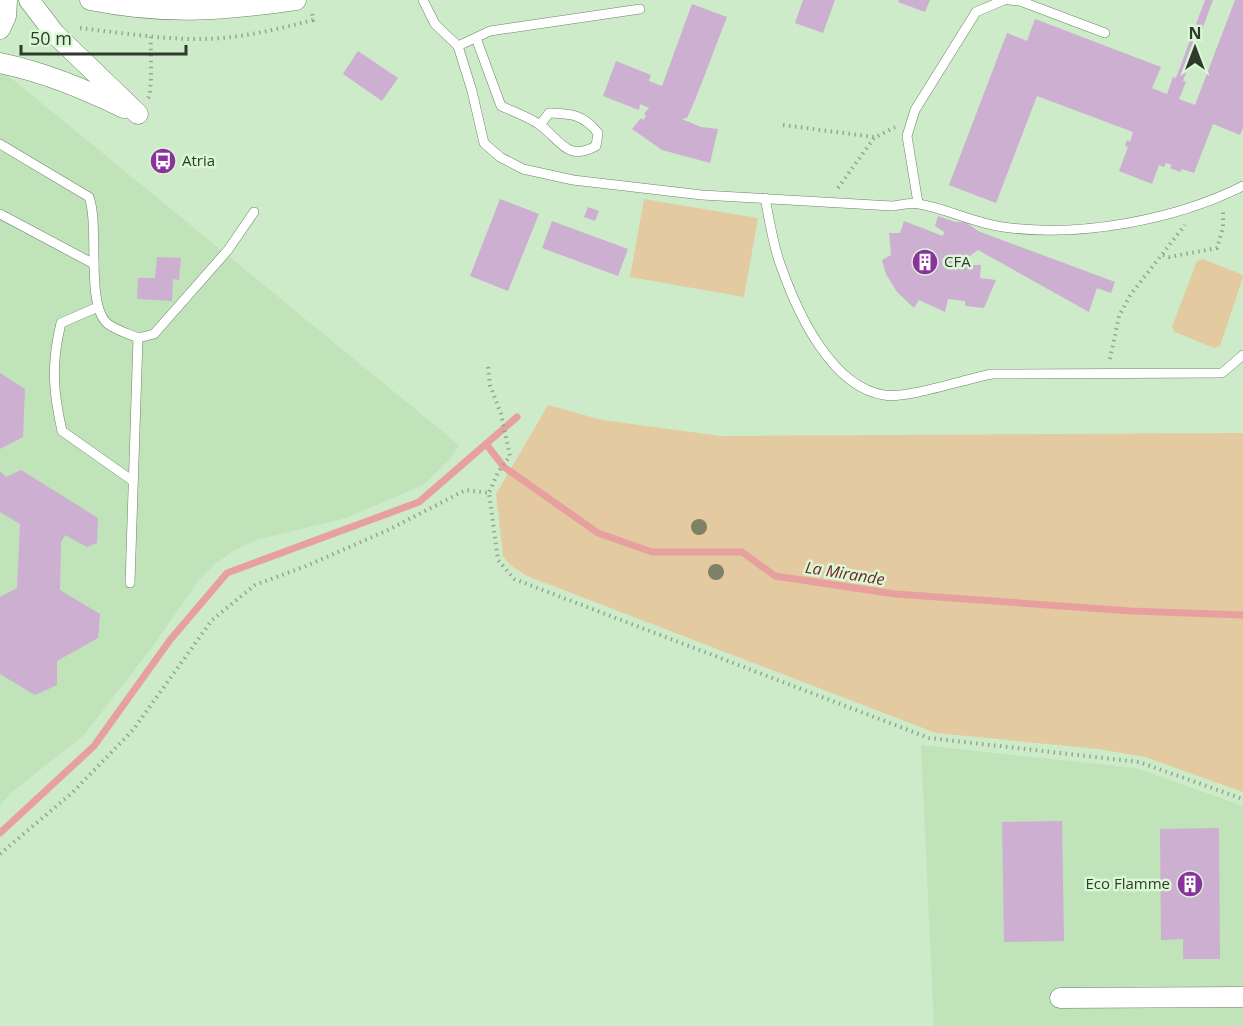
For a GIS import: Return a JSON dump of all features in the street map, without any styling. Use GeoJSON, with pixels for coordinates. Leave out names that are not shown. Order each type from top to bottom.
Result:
{"type":"FeatureCollection","features":[{"type":"Feature","properties":{"kind":"street"},"geometry":{"type":"LineString","coordinates":[[4,15],[30,0],[55,34],[138,114]]}},
{"type":"Feature","properties":{"kind":"street"},"geometry":{"type":"LineString","coordinates":[[90,0],[125,7],[184,11],[304,5]]}},
{"type":"Feature","properties":{"kind":"street"},"geometry":{"type":"LineString","coordinates":[[0,63],[26,68],[80,88],[138,114]]}},
{"type":"Feature","properties":{"kind":"street"},"geometry":{"type":"LineString","coordinates":[[1060,998],[1243,997]]}},
{"type":"Feature","properties":{"kind":"lane"},"geometry":{"type":"LineString","coordinates":[[423,0],[435,24],[458,46],[472,91],[484,143],[500,157],[523,169],[573,180],[702,195],[892,206],[918,203],[1000,227],[1030,230],[1066,230],[1124,223],[1195,206],[1243,186]]}},
{"type":"Feature","properties":{"kind":"lane"},"geometry":{"type":"LineString","coordinates":[[918,203],[907,136],[915,110],[976,12],[1006,0],[1020,1],[1105,33]]}},
{"type":"Feature","properties":{"kind":"lane"},"geometry":{"type":"LineString","coordinates":[[458,46],[490,31],[640,9]]}},
{"type":"Feature","properties":{"kind":"lane"},"geometry":{"type":"LineString","coordinates":[[476,38],[501,106],[540,125],[565,150],[584,152],[596,146],[598,133],[588,121],[571,114],[549,113],[540,125]]}},
{"type":"Feature","properties":{"kind":"lane"},"geometry":{"type":"LineString","coordinates":[[0,144],[89,197],[94,212],[94,264],[98,307],[107,323],[138,338],[154,334],[228,250],[254,212]]}},
{"type":"Feature","properties":{"kind":"lane"},"geometry":{"type":"LineString","coordinates":[[765,198],[781,268],[806,326],[839,370],[855,384],[885,396],[930,390],[957,381],[992,375],[1222,373],[1243,355]]}},
{"type":"Feature","properties":{"kind":"lane"},"geometry":{"type":"LineString","coordinates":[[0,214],[94,264]]}},
{"type":"Feature","properties":{"kind":"lane"},"geometry":{"type":"LineString","coordinates":[[98,307],[62,323],[55,347],[52,381],[58,412],[62,431],[133,481]]}},
{"type":"Feature","properties":{"kind":"lane"},"geometry":{"type":"LineString","coordinates":[[130,583],[138,338]]}},
{"type":"Feature","properties":{"kind":"path"},"geometry":{"type":"LineString","coordinates":[[55,34],[76,28],[151,37],[208,39],[265,33],[313,20],[304,5]]}},
{"type":"Feature","properties":{"kind":"path"},"geometry":{"type":"LineString","coordinates":[[138,114],[152,93],[149,61],[151,37]]}},
{"type":"Feature","properties":{"kind":"path"},"geometry":{"type":"LineString","coordinates":[[830,202],[846,174],[874,138],[912,121]]}},
{"type":"Feature","properties":{"kind":"path"},"geometry":{"type":"LineString","coordinates":[[783,125],[874,138]]}},
{"type":"Feature","properties":{"kind":"path"},"geometry":{"type":"LineString","coordinates":[[1163,255],[1169,257],[1216,248],[1223,228],[1224,194]]}},
{"type":"Feature","properties":{"kind":"path"},"geometry":{"type":"LineString","coordinates":[[1108,375],[1119,316],[1131,294],[1181,232],[1195,206]]}},
{"type":"Feature","properties":{"kind":"path"},"geometry":{"type":"LineString","coordinates":[[488,367],[489,385],[501,414],[510,456],[498,472],[489,493],[498,560],[514,579],[929,738],[1139,762],[1243,799]]}},
{"type":"Feature","properties":{"kind":"path"},"geometry":{"type":"LineString","coordinates":[[0,854],[73,792],[133,730],[212,620],[255,585],[306,566],[386,531],[466,490],[489,493]]}},
{"type":"Feature","properties":{"kind":"shaded area"},"geometry":{"type":"Polygon","coordinates":[[[0,69],[459,445],[451,458],[423,485],[346,518],[256,540],[235,550],[215,564],[198,581],[153,646],[83,736],[12,792],[0,805],[0,69]]]}},
{"type":"Feature","properties":{"kind":"shaded area"},"geometry":{"type":"Polygon","coordinates":[[[644,199],[758,218],[744,297],[630,277],[644,199]]]}},
{"type":"Feature","properties":{"kind":"shaded area"},"geometry":{"type":"Polygon","coordinates":[[[1203,259],[1241,274],[1243,277],[1220,346],[1214,348],[1175,332],[1172,327],[1197,261],[1203,259]]]}},
{"type":"Feature","properties":{"kind":"shaded area"},"geometry":{"type":"Polygon","coordinates":[[[548,405],[602,420],[721,436],[1243,433],[1243,792],[1145,757],[1098,749],[936,733],[527,576],[510,565],[503,556],[496,494],[548,405]]]}},
{"type":"Feature","properties":{"kind":"shaded area"},"geometry":{"type":"Polygon","coordinates":[[[921,745],[1136,768],[1243,806],[1243,1026],[934,1026],[921,745]]]}},
{"type":"Feature","properties":{"kind":"building"},"geometry":{"type":"Polygon","coordinates":[[[803,0],[835,0],[823,33],[795,23],[803,0]]]}},
{"type":"Feature","properties":{"kind":"building"},"geometry":{"type":"Polygon","coordinates":[[[899,0],[930,0],[925,12],[898,2],[899,0]]]}},
{"type":"Feature","properties":{"kind":"building"},"geometry":{"type":"Polygon","coordinates":[[[1205,0],[1213,0],[1183,81],[1186,82],[1179,99],[1195,105],[1235,0],[1243,0],[1243,128],[1240,135],[1213,124],[1194,173],[1182,169],[1180,172],[1170,168],[1172,165],[1166,163],[1164,167],[1159,165],[1152,184],[1119,171],[1128,147],[1125,146],[1127,140],[1130,142],[1133,132],[1037,96],[996,203],[949,185],[1007,33],[1027,41],[1035,19],[1161,67],[1152,88],[1167,94],[1173,77],[1176,78],[1205,0]]]}},
{"type":"Feature","properties":{"kind":"building"},"geometry":{"type":"Polygon","coordinates":[[[692,4],[727,17],[695,100],[687,118],[682,119],[701,127],[718,129],[710,163],[662,150],[632,129],[641,118],[643,120],[649,108],[640,104],[639,110],[603,96],[616,61],[651,75],[649,81],[662,86],[692,4]]]}},
{"type":"Feature","properties":{"kind":"building"},"geometry":{"type":"Polygon","coordinates":[[[358,51],[398,78],[382,101],[343,74],[358,51]]]}},
{"type":"Feature","properties":{"kind":"building"},"geometry":{"type":"Polygon","coordinates":[[[500,199],[539,214],[508,291],[470,276],[500,199]]]}},
{"type":"Feature","properties":{"kind":"building"},"geometry":{"type":"Polygon","coordinates":[[[588,207],[599,211],[595,221],[584,217],[588,207]]]}},
{"type":"Feature","properties":{"kind":"building","name":"CFA"},"geometry":{"type":"Polygon","coordinates":[[[938,216],[955,222],[966,222],[978,231],[1115,282],[1111,293],[1097,288],[1089,312],[978,250],[966,259],[968,265],[981,265],[980,278],[996,280],[984,308],[965,306],[965,301],[948,299],[945,312],[919,300],[914,308],[897,292],[886,274],[882,260],[891,255],[889,233],[900,233],[904,221],[943,236],[944,232],[935,226],[938,216]]]}},
{"type":"Feature","properties":{"kind":"building"},"geometry":{"type":"Polygon","coordinates":[[[552,221],[628,249],[618,276],[542,248],[552,221]]]}},
{"type":"Feature","properties":{"kind":"building"},"geometry":{"type":"Polygon","coordinates":[[[157,257],[181,258],[179,280],[173,279],[172,301],[137,299],[138,278],[155,278],[157,257]]]}},
{"type":"Feature","properties":{"kind":"building"},"geometry":{"type":"Polygon","coordinates":[[[0,373],[25,389],[23,437],[0,449],[0,373]]]}},
{"type":"Feature","properties":{"kind":"building"},"geometry":{"type":"Polygon","coordinates":[[[21,470],[98,518],[97,543],[87,547],[65,535],[61,542],[60,590],[100,614],[98,638],[57,661],[57,685],[35,695],[0,674],[0,597],[17,588],[20,524],[0,512],[0,471],[6,477],[21,470]]]}},
{"type":"Feature","properties":{"kind":"building"},"geometry":{"type":"Polygon","coordinates":[[[1062,821],[1064,941],[1004,942],[1002,822],[1062,821]]]}},
{"type":"Feature","properties":{"kind":"building","name":"Eco Flamme"},"geometry":{"type":"Polygon","coordinates":[[[1219,828],[1220,959],[1183,959],[1183,939],[1161,940],[1160,829],[1219,828]]]}},
{"type":"Feature","properties":{"kind":"waterway"},"geometry":{"type":"LineString","coordinates":[[0,833],[94,746],[170,640],[227,573],[419,502],[517,417]]}},
{"type":"Feature","properties":{"kind":"waterway","name":"La Mirande"},"geometry":{"type":"LineString","coordinates":[[486,444],[504,467],[598,533],[652,552],[742,552],[775,576],[895,594],[1131,611],[1243,615]]}},
{"type":"Feature","properties":{"kind":"place","name":"Atria"},"geometry":{"type":"Point","coordinates":[163,161]}},
{"type":"Feature","properties":{"kind":"place","name":"CFA"},"geometry":{"type":"Point","coordinates":[925,262]}},
{"type":"Feature","properties":{"kind":"place","name":"Eco Flamme"},"geometry":{"type":"Point","coordinates":[1190,884]}}]}
